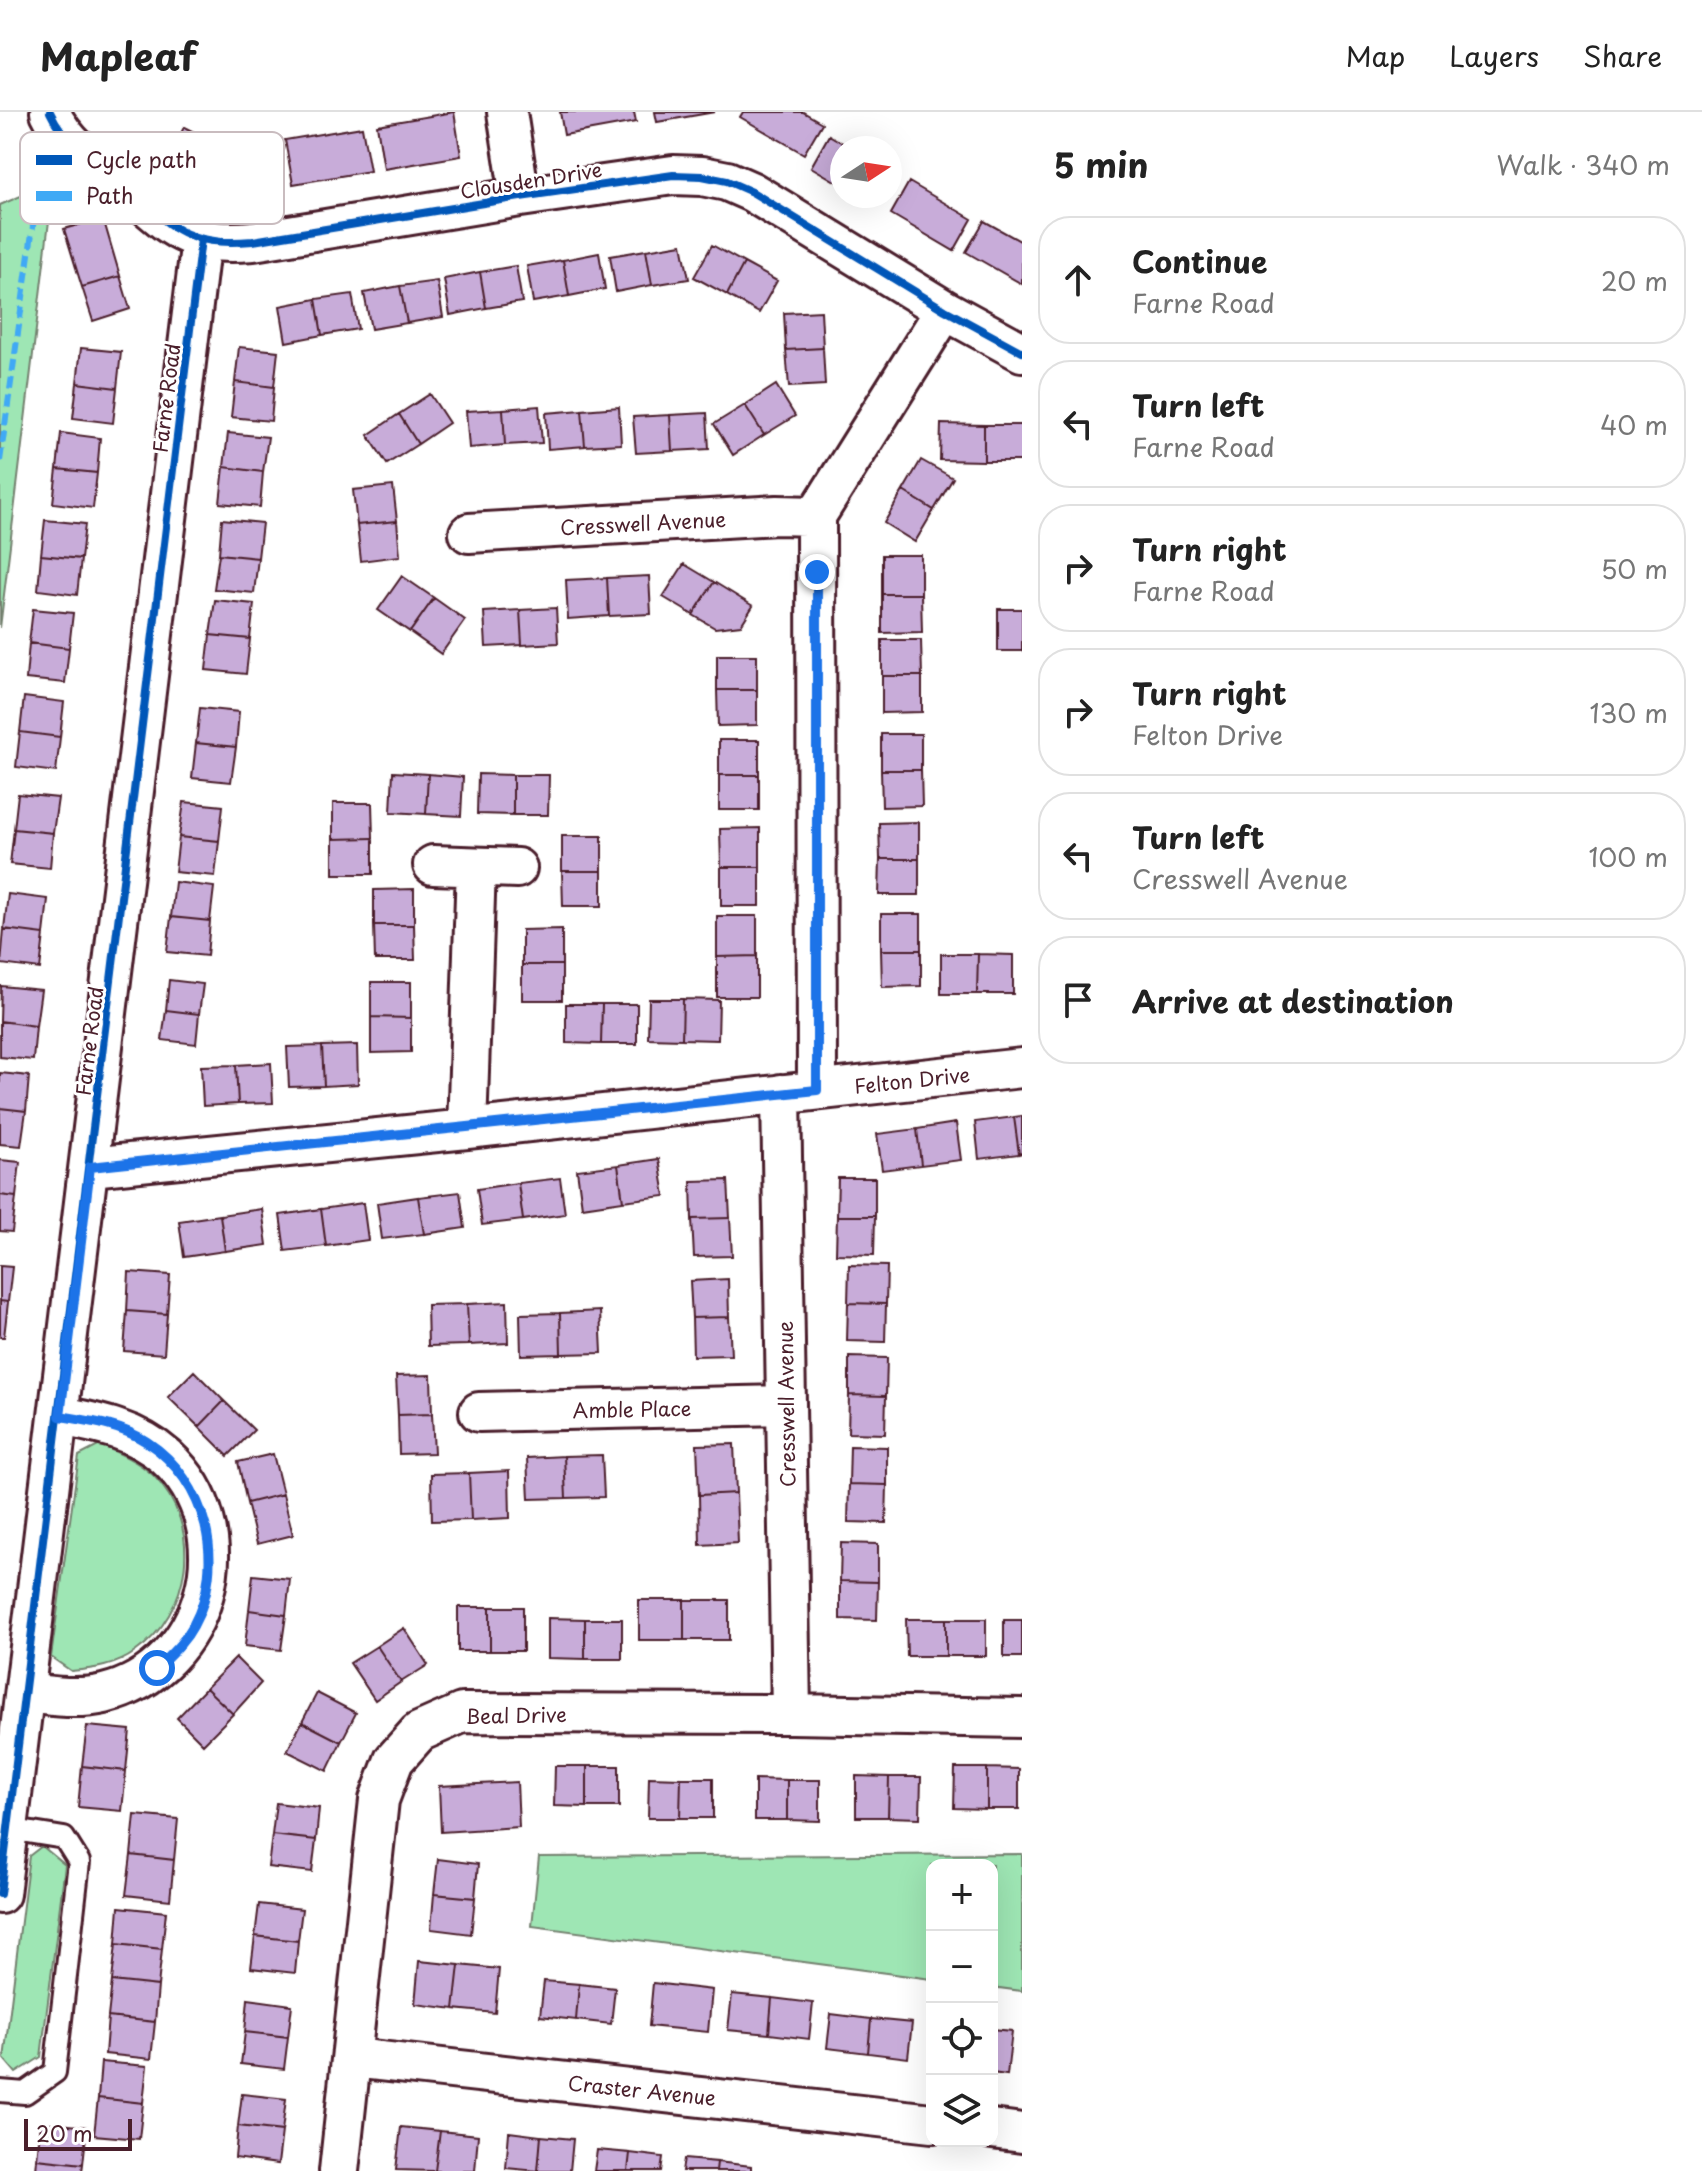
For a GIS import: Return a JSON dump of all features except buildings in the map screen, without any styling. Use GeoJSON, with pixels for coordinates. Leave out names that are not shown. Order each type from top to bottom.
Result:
{"type":"FeatureCollection","features":[{"type":"Feature","properties":{"kind":"street","name":"Clousden Drive"},"geometry":{"type":"LineString","coordinates":[[50,112],[62,132]]}},
{"type":"Feature","properties":{"kind":"street"},"geometry":{"type":"LineString","coordinates":[[507,112],[520,197]]}},
{"type":"Feature","properties":{"kind":"street","name":"Clousden Drive"},"geometry":{"type":"LineString","coordinates":[[171,224],[201,239],[225,243],[253,241],[520,197],[673,175],[702,176],[727,181],[752,192],[945,310],[1022,352]]}},
{"type":"Feature","properties":{"kind":"street","name":"Farne Road"},"geometry":{"type":"LineString","coordinates":[[0,1894],[201,239]]}},
{"type":"Feature","properties":{"kind":"street"},"geometry":{"type":"LineString","coordinates":[[816,516],[945,310]]}},
{"type":"Feature","properties":{"kind":"street","name":"Cresswell Avenue"},"geometry":{"type":"LineString","coordinates":[[469,533],[777,515],[816,516],[799,1092],[786,1405],[791,1714]]}},
{"type":"Feature","properties":{"kind":"street"},"geometry":{"type":"LineString","coordinates":[[433,865],[517,868]]}},
{"type":"Feature","properties":{"kind":"street"},"geometry":{"type":"LineString","coordinates":[[467,1129],[476,867]]}},
{"type":"Feature","properties":{"kind":"street","name":"Felton Drive"},"geometry":{"type":"LineString","coordinates":[[90,1167],[1022,1068]]}},
{"type":"Feature","properties":{"kind":"street","name":"Amble Place"},"geometry":{"type":"LineString","coordinates":[[479,1412],[786,1405]]}},
{"type":"Feature","properties":{"kind":"street"},"geometry":{"type":"LineString","coordinates":[[25,1693],[61,1697],[102,1694],[129,1685],[157,1668],[177,1649],[193,1626],[206,1593],[210,1552],[205,1520],[183,1476],[147,1442],[124,1431],[60,1416]]}},
{"type":"Feature","properties":{"kind":"street","name":"Beal Drive"},"geometry":{"type":"LineString","coordinates":[[339,2171],[379,1800],[394,1760],[419,1732],[462,1713],[1022,1718]]}},
{"type":"Feature","properties":{"kind":"street","name":"Craster Avenue"},"geometry":{"type":"LineString","coordinates":[[353,2058],[926,2122]]}},
{"type":"Feature","properties":{"kind":"street"},"geometry":{"type":"LineString","coordinates":[[998,2130],[1022,2133]]}},
{"type":"Feature","properties":{"kind":"lane"},"geometry":{"type":"LineString","coordinates":[[0,2091],[25,2093],[55,2072],[79,1862],[64,1838],[8,1829]]}},
{"type":"Feature","properties":{"kind":"green space"},"geometry":{"type":"Polygon","coordinates":[[[20,196],[20,224],[49,224],[0,628],[0,205],[20,196]]]}},
{"type":"Feature","properties":{"kind":"green space"},"geometry":{"type":"Polygon","coordinates":[[[100,1445],[141,1466],[153,1475],[169,1496],[180,1519],[185,1543],[184,1568],[179,1592],[169,1615],[154,1635],[120,1661],[71,1671],[51,1657],[79,1456],[100,1445]]]}},
{"type":"Feature","properties":{"kind":"green space"},"geometry":{"type":"Polygon","coordinates":[[[42,1846],[65,1865],[41,2057],[16,2073],[4,2059],[29,1856],[42,1846]]]}},
{"type":"Feature","properties":{"kind":"green space"},"geometry":{"type":"Polygon","coordinates":[[[1022,1854],[1022,1991],[998,1988],[998,1859],[926,1859],[926,1978],[532,1926],[539,1857],[1022,1854]]]}},
{"type":"Feature","properties":{"kind":"marked path"},"geometry":{"type":"LineString","coordinates":[[0,461],[33,224]]}},
{"type":"Feature","properties":{"kind":"cycle path"},"geometry":{"type":"LineString","coordinates":[[50,112],[62,132]]}},
{"type":"Feature","properties":{"kind":"cycle path"},"geometry":{"type":"LineString","coordinates":[[170,224],[203,239],[253,241],[520,197],[673,175],[702,176],[727,181],[752,192],[945,310],[1022,352]]}},
{"type":"Feature","properties":{"kind":"cycle path"},"geometry":{"type":"LineString","coordinates":[[0,1894],[201,239]]}},
{"type":"Feature","properties":{"kind":"route"},"geometry":{"type":"LineString","coordinates":[[157,1668],[177,1649],[193,1626],[206,1593],[210,1552],[205,1520],[197,1499],[166,1457],[147,1442],[124,1431],[60,1416],[90,1167],[817,1090],[817,572]]}}]}
